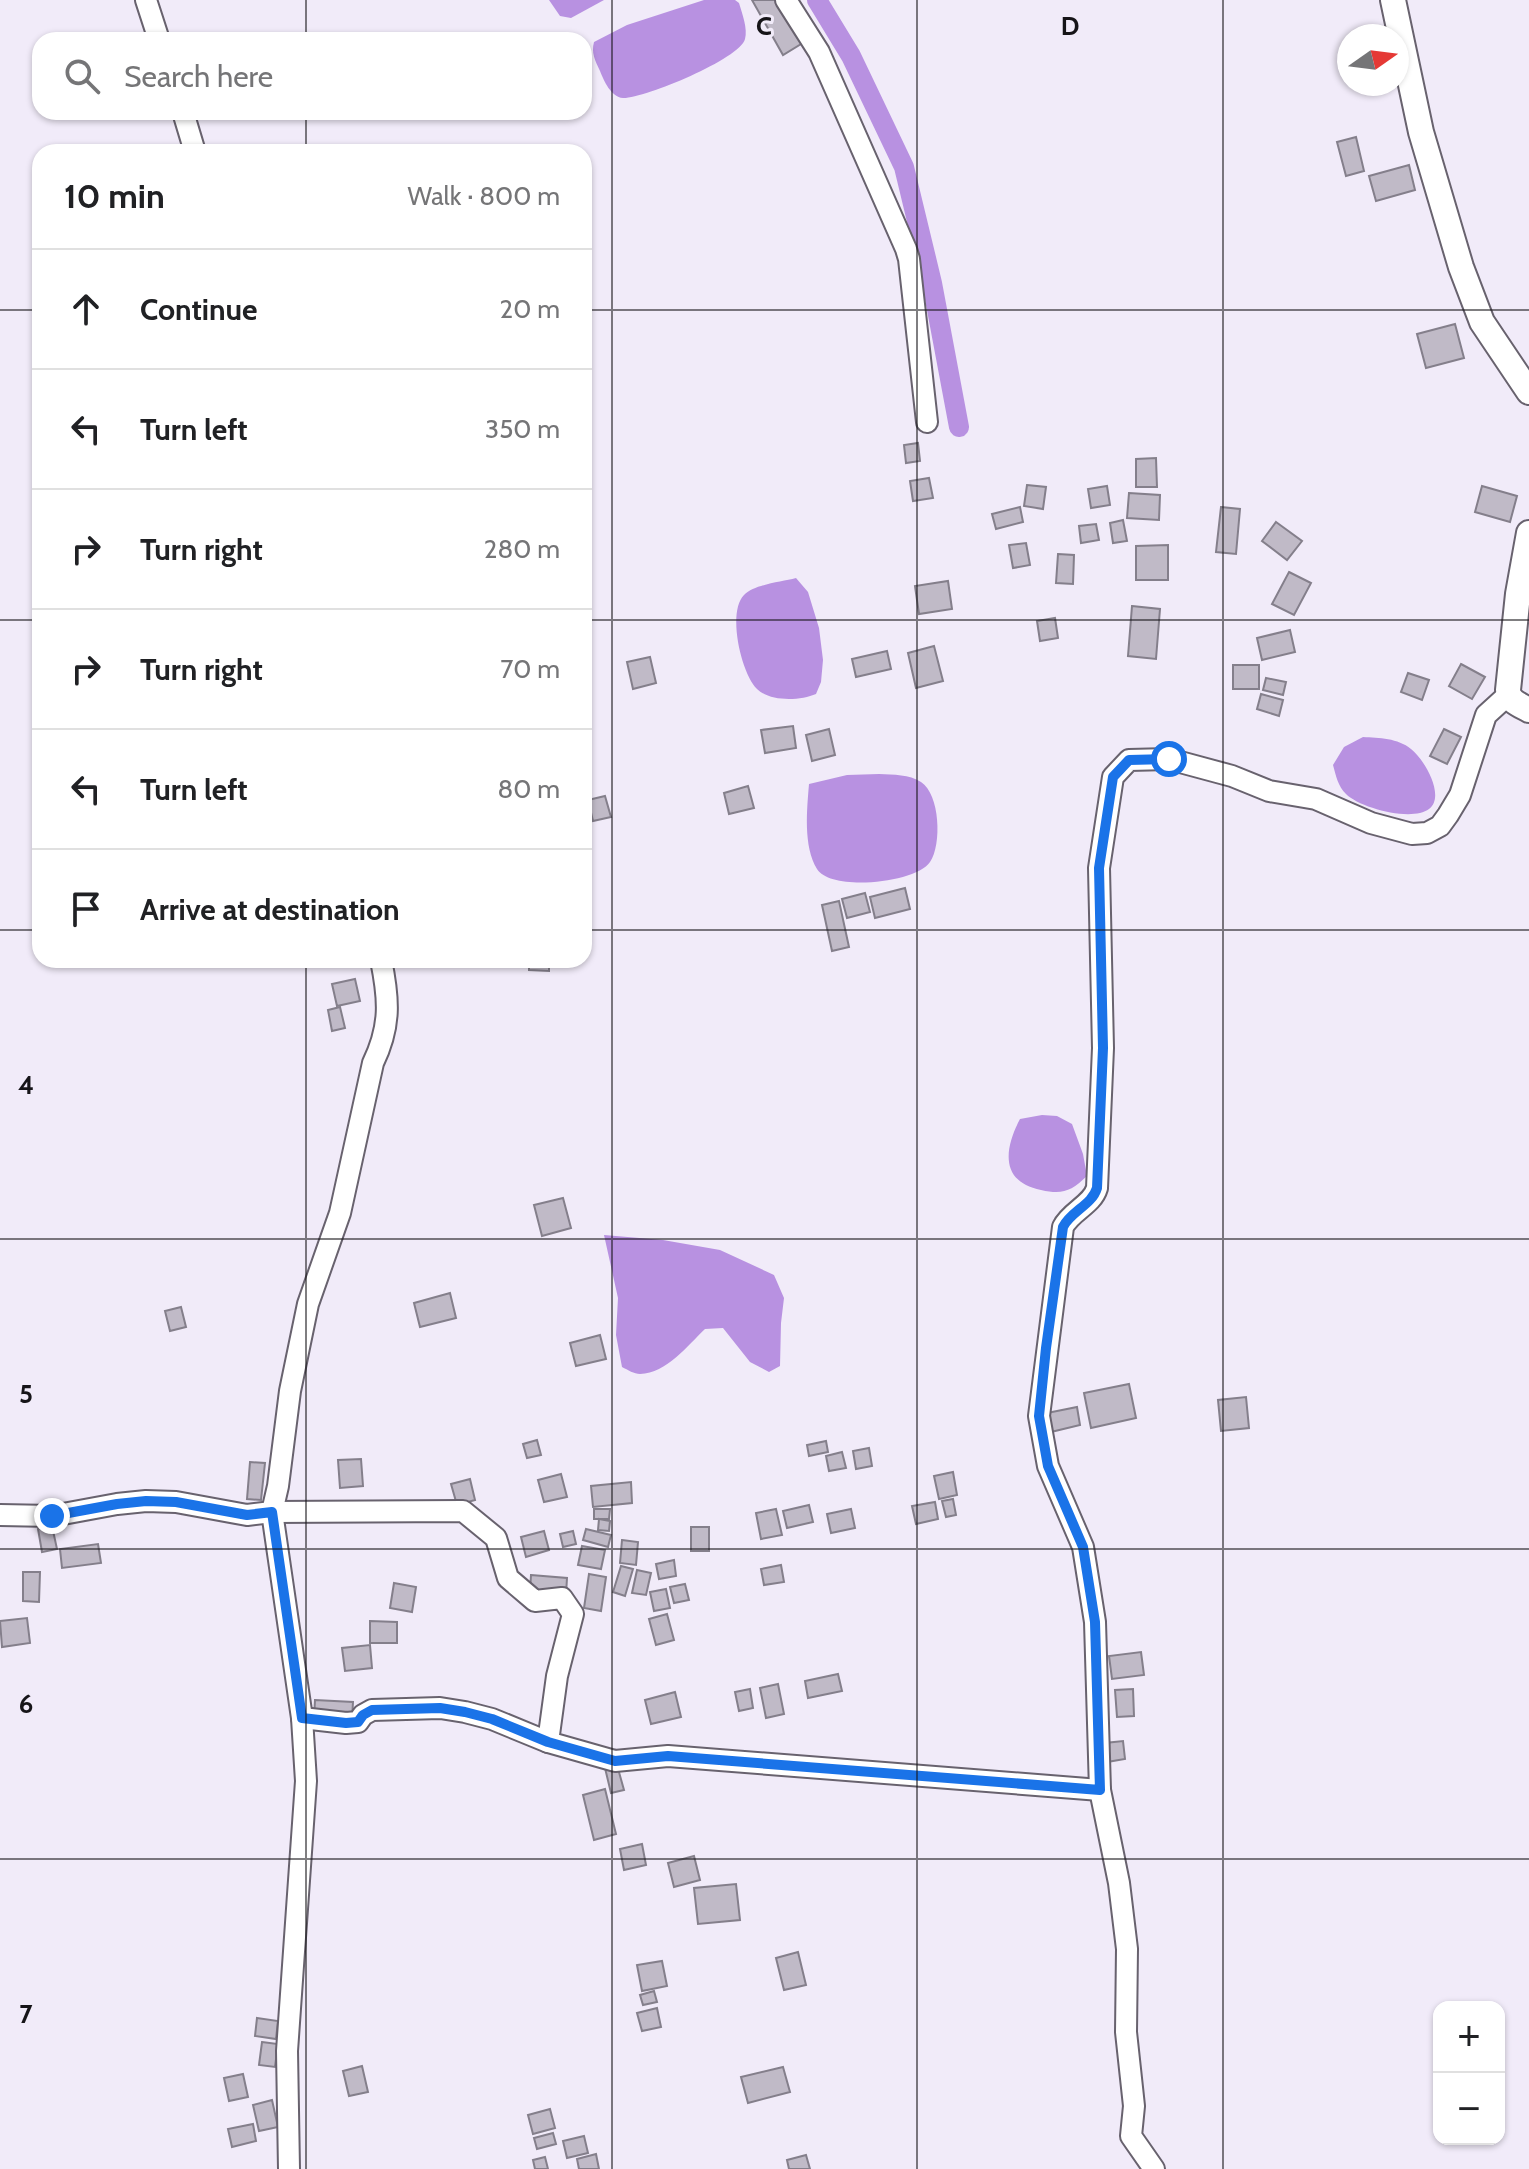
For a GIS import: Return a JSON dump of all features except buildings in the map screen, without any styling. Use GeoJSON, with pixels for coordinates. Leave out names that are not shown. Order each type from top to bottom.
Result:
{"type":"FeatureCollection","features":[{"type":"Feature","properties":{"kind":"street"},"geometry":{"type":"LineString","coordinates":[[146,0],[156,32]]}},
{"type":"Feature","properties":{"kind":"street"},"geometry":{"type":"LineString","coordinates":[[786,0],[819,52],[906,249],[927,422]]}},
{"type":"Feature","properties":{"kind":"street"},"geometry":{"type":"LineString","coordinates":[[1393,0],[1421,132],[1461,267],[1482,322],[1520,361],[1529,392]]}},
{"type":"Feature","properties":{"kind":"street"},"geometry":{"type":"LineString","coordinates":[[185,120],[193,144]]}},
{"type":"Feature","properties":{"kind":"street"},"geometry":{"type":"LineString","coordinates":[[1154,2169],[1131,2136],[1134,2106],[1126,2032],[1127,1949],[1119,1883],[1100,1790],[1095,1622],[1083,1547],[1048,1466],[1039,1416],[1063,1227],[1067,1219],[1095,1196],[1097,1188],[1103,1048],[1099,868],[1113,777],[1129,760],[1169,759],[1232,776],[1269,791],[1316,799],[1371,823],[1412,834],[1427,833],[1440,826],[1460,795],[1486,715],[1508,695],[1518,594],[1529,533]]}},
{"type":"Feature","properties":{"kind":"street"},"geometry":{"type":"LineString","coordinates":[[1508,695],[1529,710]]}},
{"type":"Feature","properties":{"kind":"street"},"geometry":{"type":"LineString","coordinates":[[289,2169],[287,2051],[306,1781],[302,1718],[272,1512],[290,1391],[308,1304],[340,1213],[373,1063],[386,1029],[388,992],[383,968]]}},
{"type":"Feature","properties":{"kind":"street"},"geometry":{"type":"LineString","coordinates":[[0,1515],[52,1516],[146,1501],[176,1502],[247,1515],[272,1512],[463,1511],[496,1538],[508,1578],[535,1601],[562,1598],[573,1614],[557,1676],[548,1742]]}},
{"type":"Feature","properties":{"kind":"street"},"geometry":{"type":"LineString","coordinates":[[302,1718],[346,1723],[358,1722],[372,1710],[440,1708],[492,1719],[548,1742],[615,1761],[668,1756],[1100,1790]]}},
{"type":"Feature","properties":{"kind":"shaded area"},"geometry":{"type":"Polygon","coordinates":[[[549,0],[604,0],[571,18],[560,16],[549,0]]]}},
{"type":"Feature","properties":{"kind":"shaded area"},"geometry":{"type":"Polygon","coordinates":[[[704,0],[735,0],[739,3],[746,31],[739,47],[709,67],[650,92],[623,98],[612,92],[595,60],[594,42],[627,25],[704,0]]]}},
{"type":"Feature","properties":{"kind":"shaded area"},"geometry":{"type":"Polygon","coordinates":[[[796,578],[808,592],[819,628],[823,660],[821,682],[816,694],[794,699],[777,698],[763,693],[751,681],[741,657],[737,615],[739,603],[749,591],[796,578]]]}},
{"type":"Feature","properties":{"kind":"shaded area"},"geometry":{"type":"Polygon","coordinates":[[[1363,737],[1394,741],[1406,745],[1416,754],[1427,769],[1434,787],[1434,803],[1429,809],[1411,814],[1386,812],[1362,804],[1346,794],[1333,765],[1344,747],[1363,737]]]}},
{"type":"Feature","properties":{"kind":"shaded area"},"geometry":{"type":"Polygon","coordinates":[[[847,775],[901,775],[921,782],[927,788],[937,820],[936,844],[930,862],[922,869],[892,880],[855,882],[825,876],[817,869],[810,850],[807,827],[809,784],[847,775]]]}},
{"type":"Feature","properties":{"kind":"shaded area"},"geometry":{"type":"Polygon","coordinates":[[[1057,1116],[1072,1124],[1083,1154],[1087,1176],[1061,1192],[1028,1186],[1018,1180],[1009,1163],[1011,1142],[1020,1119],[1057,1116]]]}},
{"type":"Feature","properties":{"kind":"shaded area"},"geometry":{"type":"Polygon","coordinates":[[[604,1235],[663,1240],[720,1250],[774,1275],[784,1298],[780,1366],[769,1372],[750,1362],[723,1328],[705,1329],[676,1358],[659,1369],[640,1374],[622,1367],[616,1335],[618,1298],[604,1235]]]}},
{"type":"Feature","properties":{"kind":"waterway"},"geometry":{"type":"LineString","coordinates":[[817,0],[851,56],[904,167],[932,283],[959,427]]}},
{"type":"Feature","properties":{"kind":"route"},"geometry":{"type":"LineString","coordinates":[[52,1516],[146,1501],[176,1502],[247,1515],[272,1512],[302,1718],[346,1723],[358,1722],[372,1710],[440,1708],[479,1715],[548,1742],[615,1761],[668,1756],[1100,1790],[1095,1622],[1083,1547],[1048,1466],[1039,1416],[1063,1227],[1067,1219],[1095,1196],[1097,1188],[1103,1048],[1099,868],[1113,777],[1129,760],[1169,759]]}}]}
